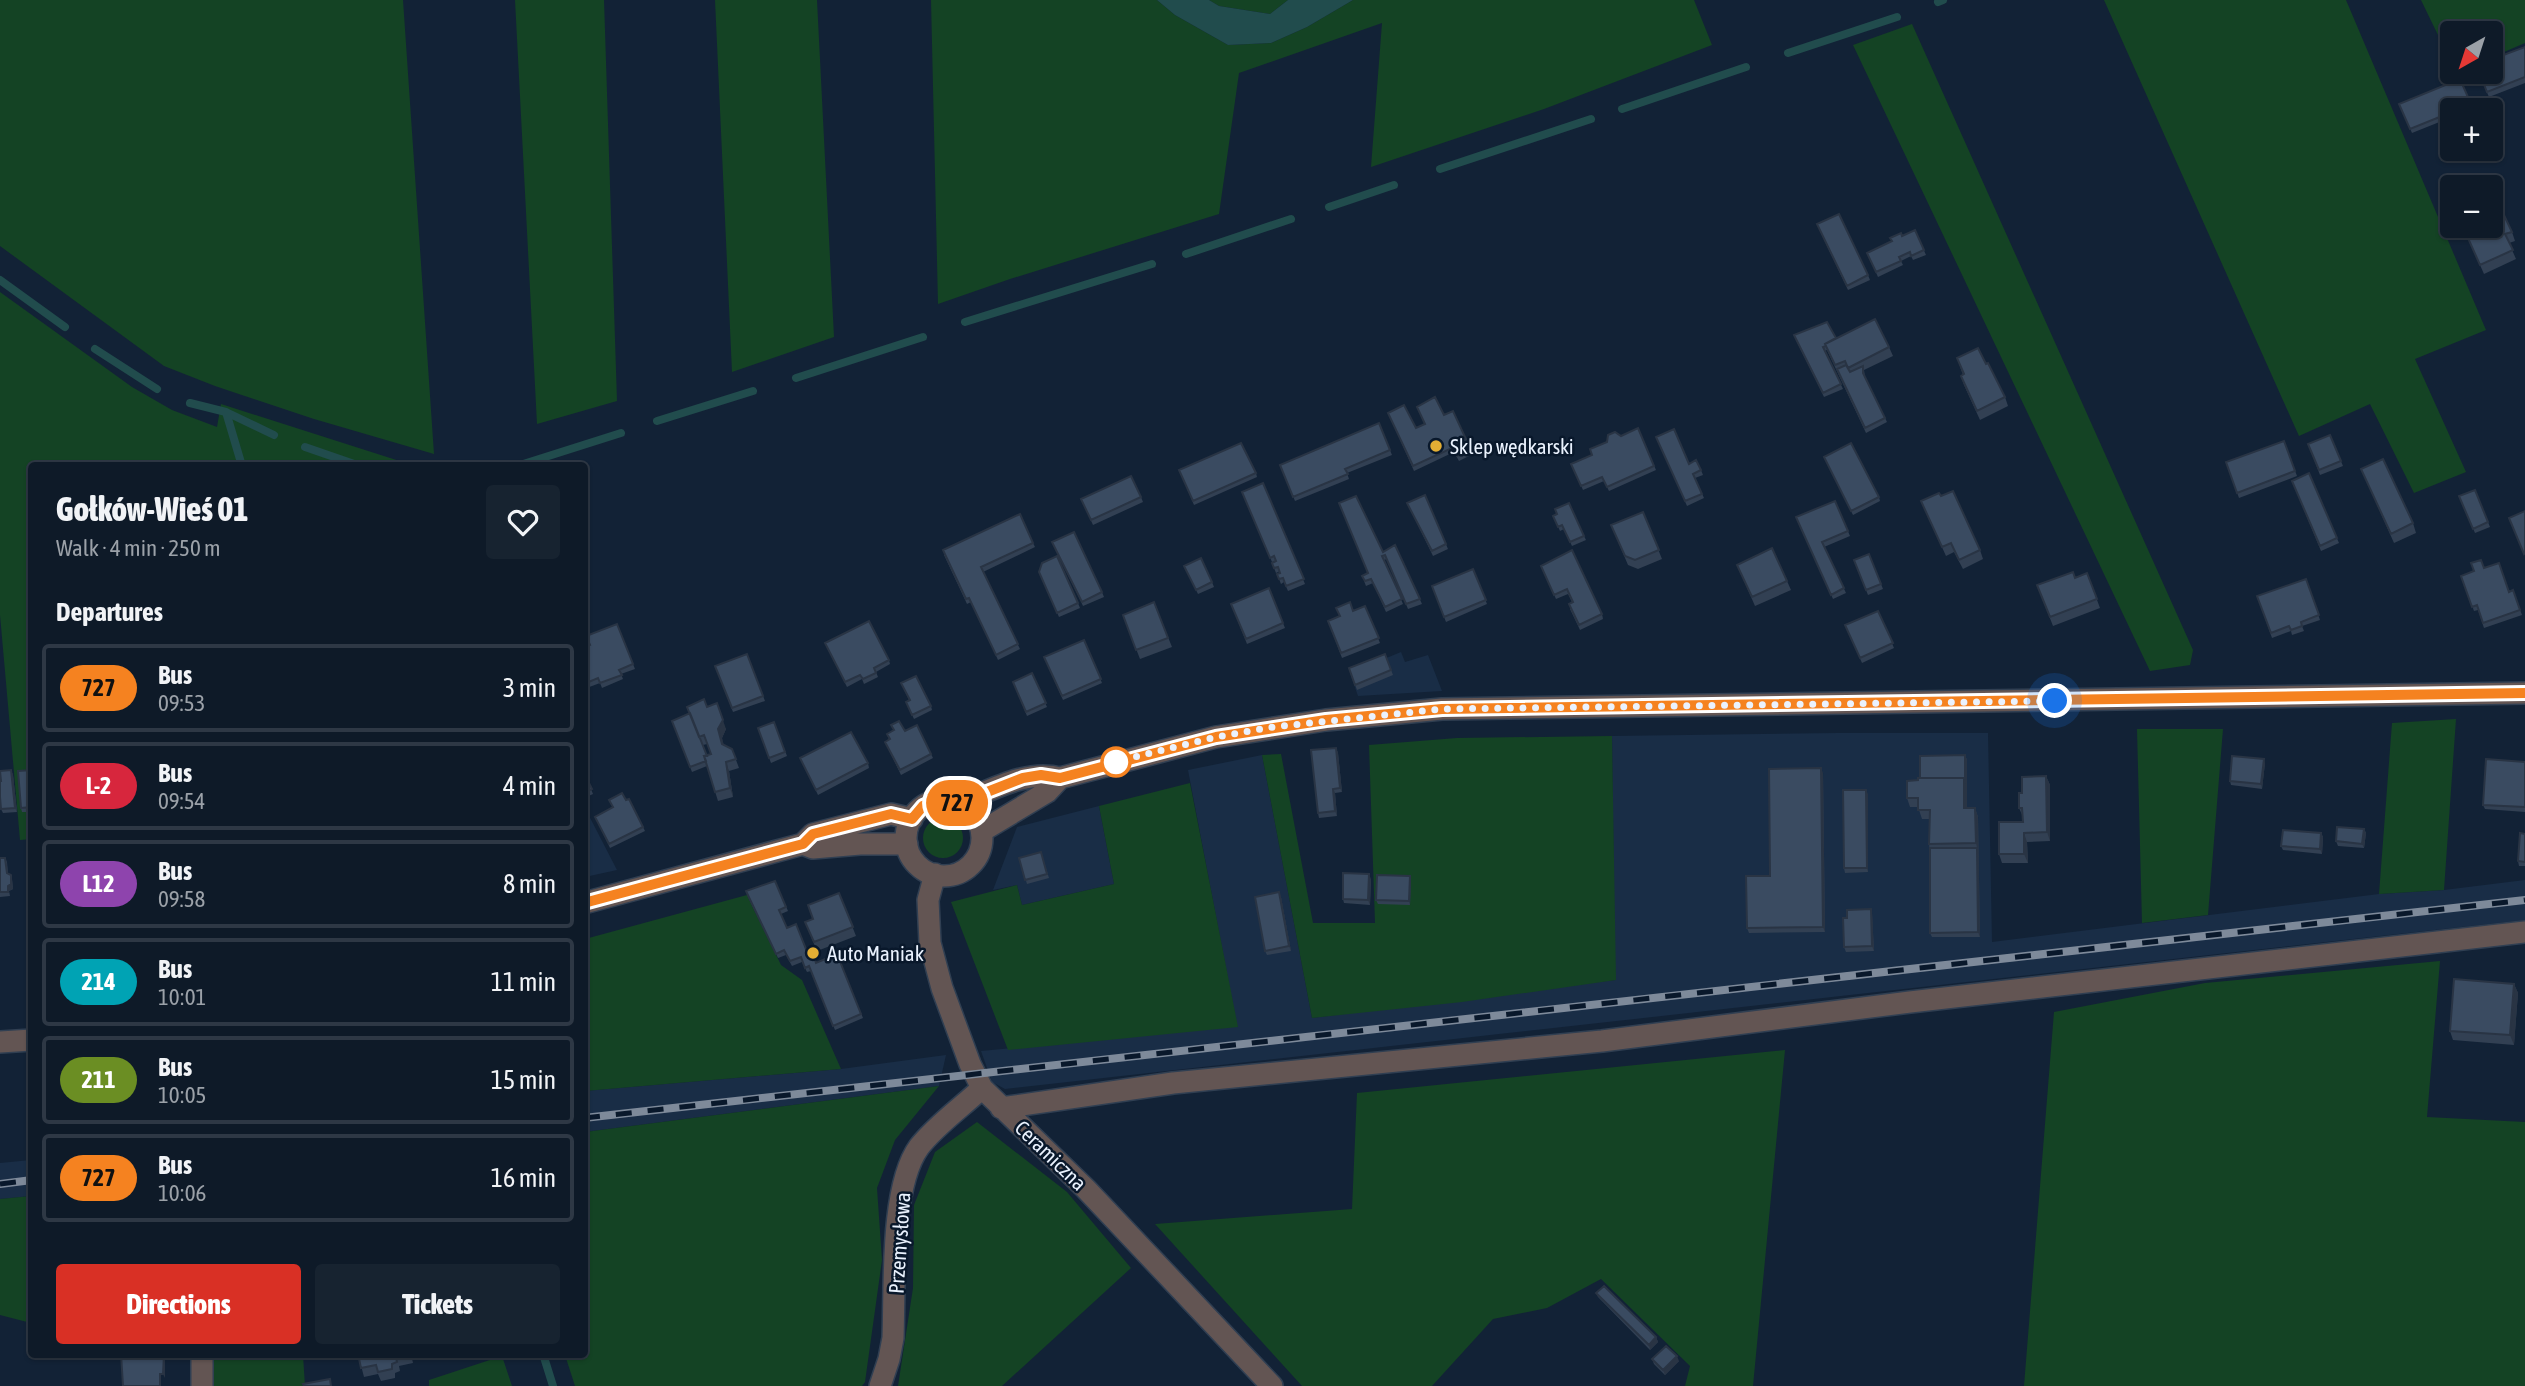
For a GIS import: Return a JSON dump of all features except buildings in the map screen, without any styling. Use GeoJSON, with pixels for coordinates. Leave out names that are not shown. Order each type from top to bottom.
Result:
{"type":"FeatureCollection","features":[{"type":"Feature","properties":{"kind":"street"},"geometry":{"type":"LineString","coordinates":[[959,803],[1023,778],[1041,775],[1060,778],[1216,737],[1326,720],[1442,709],[2525,693]]}},
{"type":"Feature","properties":{"kind":"street"},"geometry":{"type":"LineString","coordinates":[[982,831],[1047,792],[1060,778]]}},
{"type":"Feature","properties":{"kind":"street"},"geometry":{"type":"LineString","coordinates":[[946,800],[959,803],[969,809],[982,831],[978,856],[960,873],[947,876],[923,869],[914,860],[907,844],[906,837],[912,819],[923,806],[933,802],[946,800]]}},
{"type":"Feature","properties":{"kind":"street"},"geometry":{"type":"LineString","coordinates":[[588,902],[803,844],[813,834],[891,814],[912,819]]}},
{"type":"Feature","properties":{"kind":"street"},"geometry":{"type":"LineString","coordinates":[[803,844],[813,848],[907,844]]}},
{"type":"Feature","properties":{"kind":"street","name":"Ceramiczna"},"geometry":{"type":"LineString","coordinates":[[935,874],[928,900],[930,943],[942,988],[970,1064],[982,1088],[1086,1189],[1272,1386]]}},
{"type":"Feature","properties":{"kind":"street"},"geometry":{"type":"LineString","coordinates":[[1001,1108],[1173,1083],[1602,1041],[1910,1002],[2525,932]]}},
{"type":"Feature","properties":{"kind":"street"},"geometry":{"type":"LineString","coordinates":[[0,1042],[28,1040]]}},
{"type":"Feature","properties":{"kind":"street","name":"Przemysłowa"},"geometry":{"type":"LineString","coordinates":[[880,1386],[893,1338],[900,1204],[904,1179],[925,1140],[982,1088]]}},
{"type":"Feature","properties":{"kind":"street"},"geometry":{"type":"LineString","coordinates":[[202,1358],[202,1386]]}},
{"type":"Feature","properties":{"kind":"shaded area"},"geometry":{"type":"Polygon","coordinates":[[[1157,0],[1209,0],[1219,6],[1270,14],[1288,0],[1353,0],[1307,27],[1271,43],[1228,45],[1175,15],[1157,0]]]}},
{"type":"Feature","properties":{"kind":"shaded area"},"geometry":{"type":"Polygon","coordinates":[[[1401,652],[1405,662],[1428,655],[1442,691],[1358,696],[1350,673],[1401,652]]]}},
{"type":"Feature","properties":{"kind":"shaded area"},"geometry":{"type":"Polygon","coordinates":[[[1988,733],[1992,942],[2379,894],[2444,890],[2525,880],[2525,920],[1005,1089],[992,1082],[981,1051],[1237,1026],[1188,770],[1262,755],[1312,1018],[1615,980],[1612,736],[1988,733]]]}},
{"type":"Feature","properties":{"kind":"shaded area"},"geometry":{"type":"Polygon","coordinates":[[[1099,806],[1114,884],[1022,905],[1017,885],[993,890],[1017,827],[1099,806]]]}},
{"type":"Feature","properties":{"kind":"shaded area"},"geometry":{"type":"Polygon","coordinates":[[[588,814],[617,870],[588,876],[588,814]]]}},
{"type":"Feature","properties":{"kind":"shaded area"},"geometry":{"type":"Polygon","coordinates":[[[946,1055],[939,1086],[588,1132],[588,1091],[841,1069],[946,1055]]]}},
{"type":"Feature","properties":{"kind":"shaded area"},"geometry":{"type":"Polygon","coordinates":[[[28,1160],[28,1196],[0,1199],[0,1163],[28,1160]]]}},
{"type":"Feature","properties":{"kind":"green space"},"geometry":{"type":"Polygon","coordinates":[[[0,0],[403,0],[434,454],[314,419],[164,366],[0,246],[0,0]]]}},
{"type":"Feature","properties":{"kind":"green space"},"geometry":{"type":"Polygon","coordinates":[[[515,0],[604,0],[617,401],[537,424],[515,0]]]}},
{"type":"Feature","properties":{"kind":"green space"},"geometry":{"type":"Polygon","coordinates":[[[715,0],[817,0],[834,337],[732,372],[715,0]]]}},
{"type":"Feature","properties":{"kind":"green space"},"geometry":{"type":"Polygon","coordinates":[[[931,0],[1157,0],[1175,15],[1228,45],[1271,43],[1307,27],[1353,0],[1694,0],[1712,45],[1544,109],[1371,167],[1382,23],[1239,73],[1219,214],[938,304],[931,0]]]}},
{"type":"Feature","properties":{"kind":"green space"},"geometry":{"type":"Polygon","coordinates":[[[1209,0],[1288,0],[1270,14],[1219,6],[1209,0]]]}},
{"type":"Feature","properties":{"kind":"green space"},"geometry":{"type":"Polygon","coordinates":[[[2104,0],[2346,0],[2440,222],[2440,238],[2447,238],[2486,330],[2415,359],[2466,472],[2414,493],[2370,404],[2299,436],[2104,0]]]}},
{"type":"Feature","properties":{"kind":"green space"},"geometry":{"type":"Polygon","coordinates":[[[2421,0],[2525,0],[2525,43],[2503,52],[2503,21],[2440,21],[2440,39],[2421,0]]]}},
{"type":"Feature","properties":{"kind":"green space"},"geometry":{"type":"Polygon","coordinates":[[[1912,24],[2193,650],[2190,665],[2150,671],[1853,45],[1912,24]]]}},
{"type":"Feature","properties":{"kind":"green space"},"geometry":{"type":"Polygon","coordinates":[[[0,292],[132,387],[172,410],[217,427],[221,404],[403,462],[28,462],[28,839],[20,840],[0,615],[0,292]]]}},
{"type":"Feature","properties":{"kind":"green space"},"geometry":{"type":"Polygon","coordinates":[[[2456,719],[2444,890],[2379,894],[2392,723],[2456,719]]]}},
{"type":"Feature","properties":{"kind":"green space"},"geometry":{"type":"Polygon","coordinates":[[[2137,729],[2223,729],[2208,915],[2142,923],[2137,729]]]}},
{"type":"Feature","properties":{"kind":"green space"},"geometry":{"type":"Polygon","coordinates":[[[1612,736],[1616,980],[1462,1002],[1312,1018],[1262,755],[1281,754],[1313,923],[1375,923],[1369,745],[1457,738],[1612,736]]]}},
{"type":"Feature","properties":{"kind":"green space"},"geometry":{"type":"Polygon","coordinates":[[[1190,783],[1238,1027],[1008,1050],[951,902],[1017,885],[1022,905],[1114,884],[1099,806],[1190,783]]]}},
{"type":"Feature","properties":{"kind":"green space"},"geometry":{"type":"Polygon","coordinates":[[[943,818],[957,824],[963,838],[957,852],[943,858],[929,852],[923,838],[929,824],[943,818]]]}},
{"type":"Feature","properties":{"kind":"green space"},"geometry":{"type":"Polygon","coordinates":[[[747,895],[781,965],[802,980],[841,1069],[588,1091],[588,938],[747,895]]]}},
{"type":"Feature","properties":{"kind":"green space"},"geometry":{"type":"Polygon","coordinates":[[[2440,961],[2427,1117],[2525,1122],[2525,1386],[2024,1386],[2054,1012],[2205,983],[2440,961]]]}},
{"type":"Feature","properties":{"kind":"green space"},"geometry":{"type":"Polygon","coordinates":[[[1785,1050],[1753,1386],[1685,1386],[1690,1366],[1601,1279],[1547,1308],[1493,1319],[1432,1386],[1302,1386],[1155,1224],[1352,1209],[1357,1093],[1785,1050]]]}},
{"type":"Feature","properties":{"kind":"green space"},"geometry":{"type":"Polygon","coordinates":[[[939,1086],[895,1140],[877,1188],[882,1260],[865,1382],[862,1386],[575,1386],[566,1358],[588,1358],[588,1132],[939,1086]]]}},
{"type":"Feature","properties":{"kind":"green space"},"geometry":{"type":"Polygon","coordinates":[[[977,1122],[1067,1192],[1131,1268],[1002,1386],[898,1386],[913,1288],[914,1205],[935,1152],[977,1122]]]}},
{"type":"Feature","properties":{"kind":"green space"},"geometry":{"type":"Polygon","coordinates":[[[28,1196],[28,1322],[0,1315],[0,1199],[28,1196]]]}},
{"type":"Feature","properties":{"kind":"green space"},"geometry":{"type":"Polygon","coordinates":[[[214,1358],[303,1358],[305,1386],[214,1386],[214,1358]]]}},
{"type":"Feature","properties":{"kind":"green space"},"geometry":{"type":"Polygon","coordinates":[[[503,1358],[512,1386],[429,1386],[429,1380],[503,1358]]]}},
{"type":"Feature","properties":{"kind":"waterway"},"geometry":{"type":"LineString","coordinates":[[1938,2],[1943,0]]}},
{"type":"Feature","properties":{"kind":"waterway"},"geometry":{"type":"LineString","coordinates":[[1788,53],[1897,17]]}},
{"type":"Feature","properties":{"kind":"waterway"},"geometry":{"type":"LineString","coordinates":[[1622,109],[1746,67]]}},
{"type":"Feature","properties":{"kind":"waterway"},"geometry":{"type":"LineString","coordinates":[[1440,169],[1591,119]]}},
{"type":"Feature","properties":{"kind":"waterway"},"geometry":{"type":"LineString","coordinates":[[1329,207],[1394,185]]}},
{"type":"Feature","properties":{"kind":"waterway"},"geometry":{"type":"LineString","coordinates":[[1186,254],[1291,219]]}},
{"type":"Feature","properties":{"kind":"waterway"},"geometry":{"type":"LineString","coordinates":[[965,322],[1152,264]]}},
{"type":"Feature","properties":{"kind":"waterway"},"geometry":{"type":"LineString","coordinates":[[0,280],[65,327]]}},
{"type":"Feature","properties":{"kind":"waterway"},"geometry":{"type":"LineString","coordinates":[[796,378],[923,337]]}},
{"type":"Feature","properties":{"kind":"waterway"},"geometry":{"type":"LineString","coordinates":[[95,349],[157,389]]}},
{"type":"Feature","properties":{"kind":"waterway"},"geometry":{"type":"LineString","coordinates":[[657,421],[753,391]]}},
{"type":"Feature","properties":{"kind":"waterway"},"geometry":{"type":"LineString","coordinates":[[190,403],[226,412],[274,435]]}},
{"type":"Feature","properties":{"kind":"waterway"},"geometry":{"type":"LineString","coordinates":[[226,412],[241,462]]}},
{"type":"Feature","properties":{"kind":"waterway"},"geometry":{"type":"LineString","coordinates":[[530,462],[621,433]]}},
{"type":"Feature","properties":{"kind":"waterway"},"geometry":{"type":"LineString","coordinates":[[305,447],[348,462]]}},
{"type":"Feature","properties":{"kind":"waterway"},"geometry":{"type":"LineString","coordinates":[[544,1358],[553,1386]]}},
{"type":"Feature","properties":{"kind":"railway"},"geometry":{"type":"LineString","coordinates":[[588,1118],[2525,900]]}},
{"type":"Feature","properties":{"kind":"railway"},"geometry":{"type":"LineString","coordinates":[[0,1184],[28,1180]]}},
{"type":"Feature","properties":{"kind":"bus line","name":"727"},"geometry":{"type":"LineString","coordinates":[[588,902],[803,844],[813,834],[891,814],[912,819],[923,806],[933,802],[946,800],[959,803],[1023,778],[1051,775],[1060,778],[1216,737],[1326,720],[1442,709],[2525,693]]}},
{"type":"Feature","properties":{"kind":"place","name":"Sklep wędkarski"},"geometry":{"type":"Point","coordinates":[1436,446]}},
{"type":"Feature","properties":{"kind":"place","name":"Auto Maniak"},"geometry":{"type":"Point","coordinates":[813,953]}},
{"type":"Feature","properties":{"kind":"route"},"geometry":{"type":"LineString","coordinates":[[1116,762],[1216,737],[1273,727],[1442,709],[2055,701]]}}]}
